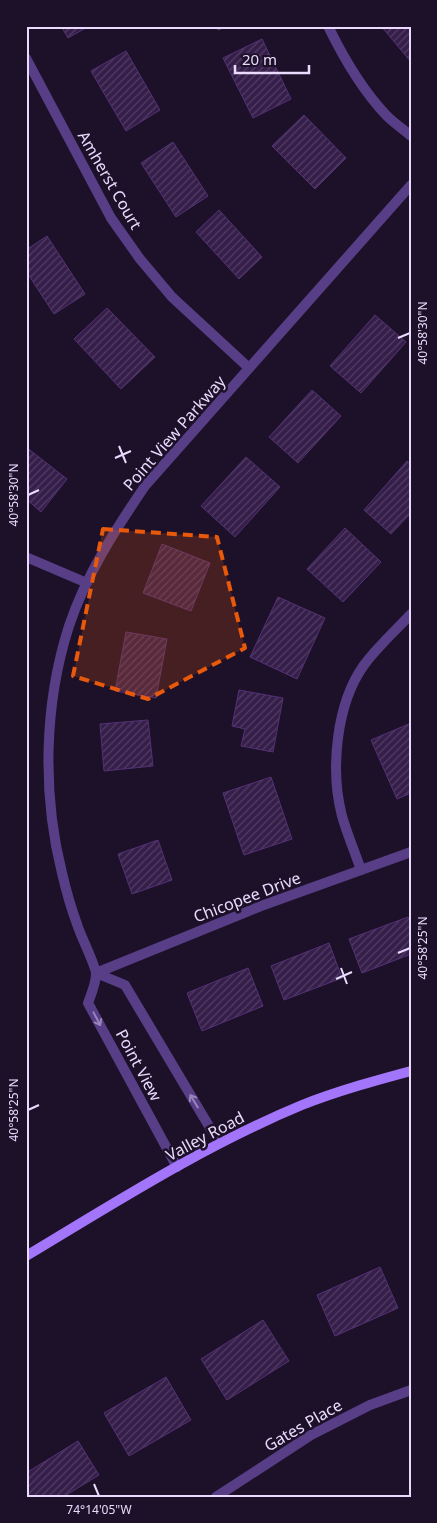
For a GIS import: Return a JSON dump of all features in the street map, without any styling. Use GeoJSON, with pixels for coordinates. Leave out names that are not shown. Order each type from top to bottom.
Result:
{"type":"FeatureCollection","features":[{"type":"Feature","properties":{"kind":"main road","name":"Valley Road"},"geometry":{"type":"LineString","coordinates":[[26,1256],[219,1143],[303,1105],[363,1084],[411,1071]]}},
{"type":"Feature","properties":{"kind":"street"},"geometry":{"type":"LineString","coordinates":[[328,26],[341,53],[363,87],[388,117],[411,136]]}},
{"type":"Feature","properties":{"kind":"street","name":"Amherst Court"},"geometry":{"type":"LineString","coordinates":[[26,58],[111,218],[140,260],[172,297],[249,368]]}},
{"type":"Feature","properties":{"kind":"street","name":"Point View Parkway"},"geometry":{"type":"LineString","coordinates":[[96,973],[76,923],[62,872],[52,821],[48,769],[50,719],[57,670],[70,625],[87,583],[114,532],[144,486],[411,185]]}},
{"type":"Feature","properties":{"kind":"street"},"geometry":{"type":"LineString","coordinates":[[26,557],[87,583]]}},
{"type":"Feature","properties":{"kind":"street"},"geometry":{"type":"LineString","coordinates":[[361,870],[342,815],[337,780],[337,746],[343,713],[349,693],[363,666],[381,643],[411,614]]}},
{"type":"Feature","properties":{"kind":"street","name":"Chicopee Drive"},"geometry":{"type":"LineString","coordinates":[[96,973],[261,906],[411,852]]}},
{"type":"Feature","properties":{"kind":"street","name":"Point View"},"geometry":{"type":"LineString","coordinates":[[177,1168],[88,1003],[96,973],[125,985],[219,1143]]}},
{"type":"Feature","properties":{"kind":"street","name":"Gates Place"},"geometry":{"type":"LineString","coordinates":[[221,1496],[311,1435],[370,1405],[411,1390]]}},
{"type":"Feature","properties":{"kind":"highlighted area"},"geometry":{"type":"Polygon","coordinates":[[[103,529],[217,537],[245,648],[148,699],[73,676],[103,529]]]}},
{"type":"Feature","properties":{"kind":"building"},"geometry":{"type":"Polygon","coordinates":[[[61,26],[89,26],[68,38],[61,26]]]}},
{"type":"Feature","properties":{"kind":"building"},"geometry":{"type":"Polygon","coordinates":[[[216,26],[229,26],[218,30],[216,26]]]}},
{"type":"Feature","properties":{"kind":"building"},"geometry":{"type":"Polygon","coordinates":[[[381,26],[411,26],[411,62],[381,26]]]}},
{"type":"Feature","properties":{"kind":"building"},"geometry":{"type":"Polygon","coordinates":[[[262,39],[291,99],[253,118],[223,58],[262,39]]]}},
{"type":"Feature","properties":{"kind":"building"},"geometry":{"type":"Polygon","coordinates":[[[126,51],[160,110],[126,131],[91,71],[126,51]]]}},
{"type":"Feature","properties":{"kind":"building"},"geometry":{"type":"Polygon","coordinates":[[[304,115],[346,158],[315,189],[272,146],[304,115]]]}},
{"type":"Feature","properties":{"kind":"building"},"geometry":{"type":"Polygon","coordinates":[[[173,142],[208,196],[176,217],[141,163],[173,142]]]}},
{"type":"Feature","properties":{"kind":"building"},"geometry":{"type":"Polygon","coordinates":[[[219,210],[262,257],[239,279],[196,232],[219,210]]]}},
{"type":"Feature","properties":{"kind":"building"},"geometry":{"type":"Polygon","coordinates":[[[47,236],[85,294],[54,314],[26,271],[26,250],[47,236]]]}},
{"type":"Feature","properties":{"kind":"building"},"geometry":{"type":"Polygon","coordinates":[[[107,308],[155,357],[121,389],[74,339],[107,308]]]}},
{"type":"Feature","properties":{"kind":"building"},"geometry":{"type":"Polygon","coordinates":[[[375,315],[406,342],[361,393],[330,366],[375,315]]]}},
{"type":"Feature","properties":{"kind":"building"},"geometry":{"type":"Polygon","coordinates":[[[312,390],[341,416],[298,463],[269,437],[312,390]]]}},
{"type":"Feature","properties":{"kind":"building"},"geometry":{"type":"Polygon","coordinates":[[[26,447],[67,479],[41,512],[26,499],[26,447]]]}},
{"type":"Feature","properties":{"kind":"building"},"geometry":{"type":"Polygon","coordinates":[[[246,457],[280,487],[235,537],[201,506],[246,457]]]}},
{"type":"Feature","properties":{"kind":"building"},"geometry":{"type":"Polygon","coordinates":[[[407,461],[411,464],[411,513],[391,534],[364,510],[407,461]]]}},
{"type":"Feature","properties":{"kind":"building"},"geometry":{"type":"Polygon","coordinates":[[[345,528],[381,562],[343,602],[307,569],[345,528]]]}},
{"type":"Feature","properties":{"kind":"building"},"geometry":{"type":"Polygon","coordinates":[[[162,544],[210,563],[191,611],[143,593],[162,544]]]}},
{"type":"Feature","properties":{"kind":"building"},"geometry":{"type":"Polygon","coordinates":[[[278,597],[325,618],[297,679],[250,657],[278,597]]]}},
{"type":"Feature","properties":{"kind":"building"},"geometry":{"type":"Polygon","coordinates":[[[126,632],[167,639],[156,698],[115,691],[126,632]]]}},
{"type":"Feature","properties":{"kind":"building"},"geometry":{"type":"Polygon","coordinates":[[[239,690],[283,698],[273,752],[241,746],[245,729],[232,726],[239,690]]]}},
{"type":"Feature","properties":{"kind":"building"},"geometry":{"type":"Polygon","coordinates":[[[148,720],[153,766],[104,771],[100,724],[148,720]]]}},
{"type":"Feature","properties":{"kind":"building"},"geometry":{"type":"Polygon","coordinates":[[[411,723],[411,793],[397,799],[371,740],[411,723]]]}},
{"type":"Feature","properties":{"kind":"building"},"geometry":{"type":"Polygon","coordinates":[[[271,777],[292,839],[244,855],[223,793],[271,777]]]}},
{"type":"Feature","properties":{"kind":"building"},"geometry":{"type":"Polygon","coordinates":[[[158,840],[172,880],[132,894],[118,854],[158,840]]]}},
{"type":"Feature","properties":{"kind":"building"},"geometry":{"type":"Polygon","coordinates":[[[408,917],[411,924],[411,954],[362,973],[349,939],[408,917]]]}},
{"type":"Feature","properties":{"kind":"building"},"geometry":{"type":"Polygon","coordinates":[[[329,943],[342,978],[284,1000],[271,966],[329,943]]]}},
{"type":"Feature","properties":{"kind":"building"},"geometry":{"type":"Polygon","coordinates":[[[248,968],[263,1006],[202,1031],[187,993],[248,968]]]}},
{"type":"Feature","properties":{"kind":"building"},"geometry":{"type":"Polygon","coordinates":[[[380,1267],[398,1308],[335,1336],[317,1295],[380,1267]]]}},
{"type":"Feature","properties":{"kind":"building"},"geometry":{"type":"Polygon","coordinates":[[[263,1320],[289,1361],[227,1400],[201,1359],[263,1320]]]}},
{"type":"Feature","properties":{"kind":"building"},"geometry":{"type":"Polygon","coordinates":[[[166,1377],[191,1420],[129,1456],[104,1413],[166,1377]]]}},
{"type":"Feature","properties":{"kind":"building"},"geometry":{"type":"Polygon","coordinates":[[[78,1441],[99,1475],[63,1497],[28,1497],[26,1494],[26,1473],[78,1441]]]}}]}
